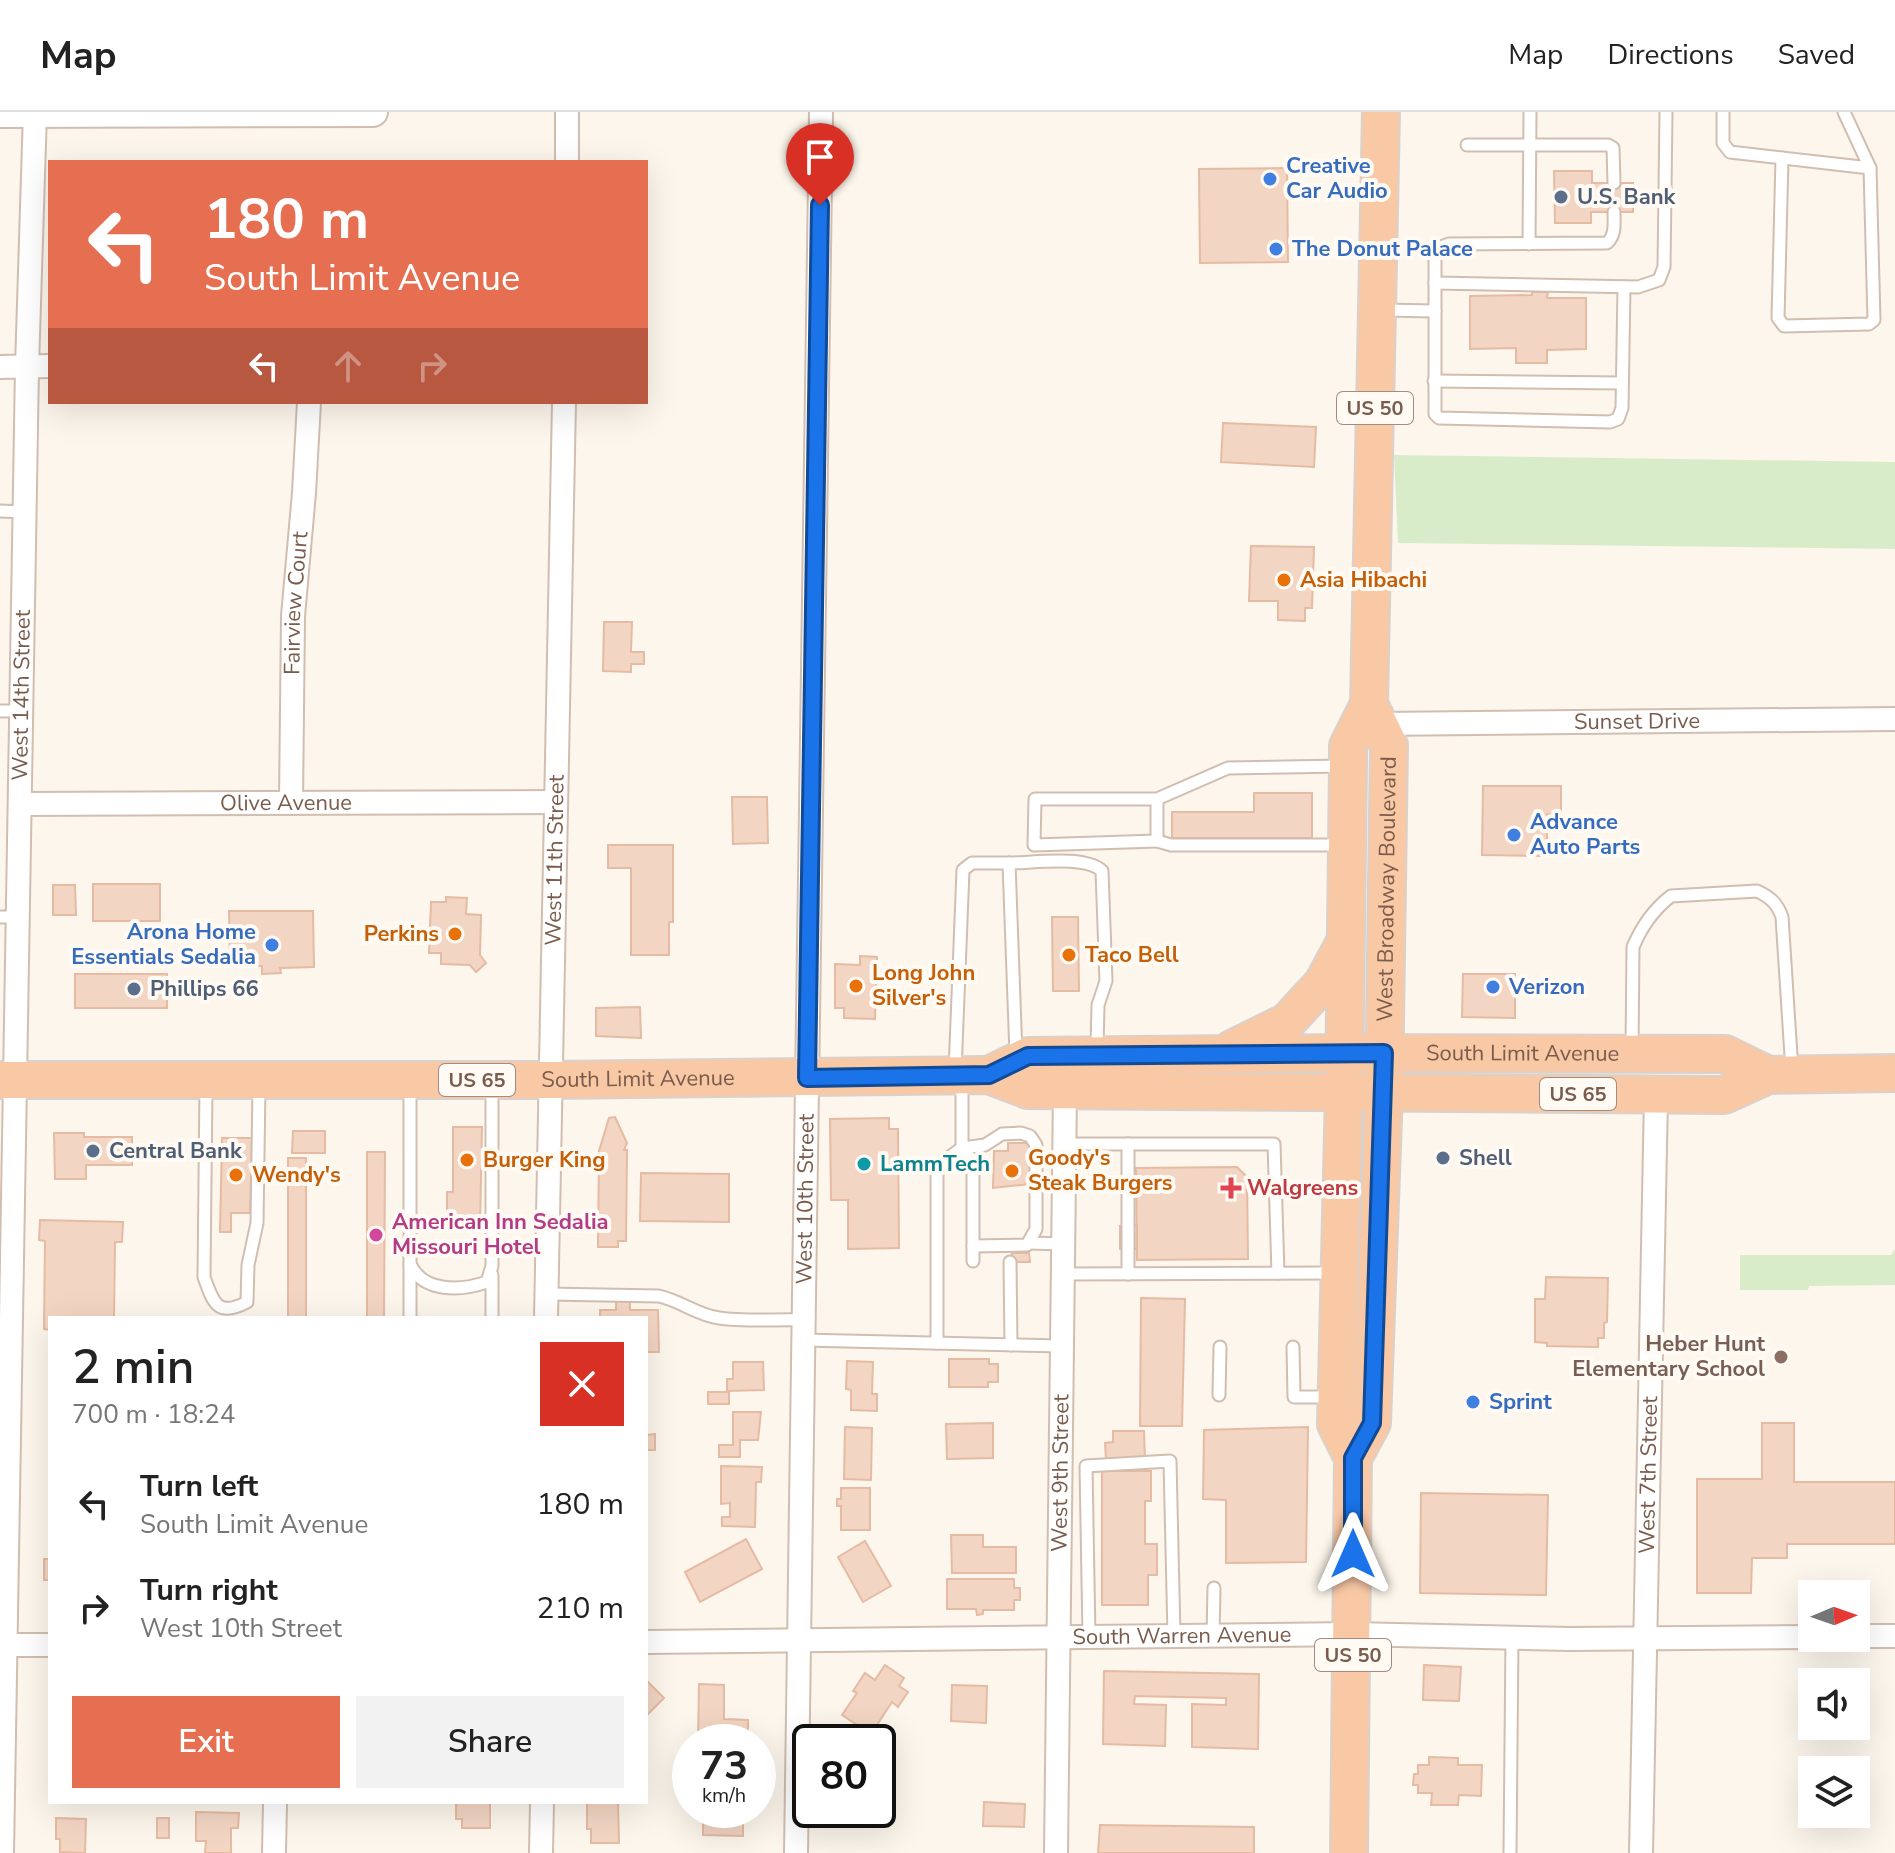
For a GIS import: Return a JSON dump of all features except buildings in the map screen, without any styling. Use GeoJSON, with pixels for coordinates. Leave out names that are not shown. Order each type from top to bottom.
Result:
{"type":"FeatureCollection","features":[{"type":"Feature","properties":{"kind":"highway","name":"West Broadway Boulevard"},"geometry":{"type":"LineString","coordinates":[[1353,1458],[1372,1423],[1384,1091],[1389,745],[1374,714],[1381,112]]}},
{"type":"Feature","properties":{"kind":"highway","name":"West Broadway Boulevard"},"geometry":{"type":"LineString","coordinates":[[1349,1853],[1353,1458],[1336,1424],[1345,1053],[1348,746],[1374,714]]}},
{"type":"Feature","properties":{"kind":"highway"},"geometry":{"type":"LineString","coordinates":[[1222,1053],[1287,1022],[1323,983],[1346,940]]}},
{"type":"Feature","properties":{"kind":"highway","name":"South Limit Avenue"},"geometry":{"type":"LineString","coordinates":[[8,1080],[807,1078],[981,1072],[1028,1056],[1222,1053],[1725,1054],[1780,1074]]}},
{"type":"Feature","properties":{"kind":"highway","name":"South Limit Avenue"},"geometry":{"type":"LineString","coordinates":[[981,1072],[1028,1090],[1384,1091],[1656,1096],[1724,1095],[1780,1074],[1895,1073]]}},
{"type":"Feature","properties":{"kind":"street"},"geometry":{"type":"LineString","coordinates":[[0,113],[373,112]]}},
{"type":"Feature","properties":{"kind":"street"},"geometry":{"type":"LineString","coordinates":[[567,112],[567,160]]}},
{"type":"Feature","properties":{"kind":"street","name":"West 10th Street"},"geometry":{"type":"LineString","coordinates":[[796,1853],[821,112]]}},
{"type":"Feature","properties":{"kind":"street","name":"West 14th Street"},"geometry":{"type":"LineString","coordinates":[[2,1853],[9,917],[20,804],[11,711],[24,512],[35,113]]}},
{"type":"Feature","properties":{"kind":"street"},"geometry":{"type":"LineString","coordinates":[[0,367],[48,366]]}},
{"type":"Feature","properties":{"kind":"street","name":"Fairview Court"},"geometry":{"type":"LineString","coordinates":[[291,803],[293,616],[309,404]]}},
{"type":"Feature","properties":{"kind":"street","name":"West 11th Street"},"geometry":{"type":"LineString","coordinates":[[546,1316],[564,404]]}},
{"type":"Feature","properties":{"kind":"street","name":"Sunset Drive"},"geometry":{"type":"LineString","coordinates":[[1374,714],[1895,719]]}},
{"type":"Feature","properties":{"kind":"street","name":"Olive Avenue"},"geometry":{"type":"LineString","coordinates":[[20,804],[554,802]]}},
{"type":"Feature","properties":{"kind":"street","name":"West 9th Street"},"geometry":{"type":"LineString","coordinates":[[1056,1853],[1065,1091]]}},
{"type":"Feature","properties":{"kind":"street","name":"West 7th Street"},"geometry":{"type":"LineString","coordinates":[[1641,1853],[1656,1096]]}},
{"type":"Feature","properties":{"kind":"street","name":"South Warren Avenue"},"geometry":{"type":"LineString","coordinates":[[648,1642],[1353,1634],[1645,1639],[1798,1637]]}},
{"type":"Feature","properties":{"kind":"street"},"geometry":{"type":"LineString","coordinates":[[1870,1636],[1895,1636]]}},
{"type":"Feature","properties":{"kind":"street"},"geometry":{"type":"LineString","coordinates":[[3,1645],[48,1645]]}},
{"type":"Feature","properties":{"kind":"street"},"geometry":{"type":"LineString","coordinates":[[274,1853],[275,1804]]}},
{"type":"Feature","properties":{"kind":"street"},"geometry":{"type":"LineString","coordinates":[[541,1853],[542,1804]]}},
{"type":"Feature","properties":{"kind":"lane"},"geometry":{"type":"LineString","coordinates":[[1529,244],[1530,112]]}},
{"type":"Feature","properties":{"kind":"lane"},"geometry":{"type":"LineString","coordinates":[[1435,283],[1624,287],[1654,284],[1663,273],[1666,112]]}},
{"type":"Feature","properties":{"kind":"lane"},"geometry":{"type":"LineString","coordinates":[[1723,112],[1725,149],[1730,152],[1870,168]]}},
{"type":"Feature","properties":{"kind":"lane"},"geometry":{"type":"LineString","coordinates":[[1782,158],[1778,318],[1784,326],[1862,326],[1874,320],[1870,168],[1844,112]]}},
{"type":"Feature","properties":{"kind":"lane"},"geometry":{"type":"LineString","coordinates":[[1467,145],[1608,145],[1613,148],[1614,183]]}},
{"type":"Feature","properties":{"kind":"lane"},"geometry":{"type":"LineString","coordinates":[[1614,212],[1614,229],[1607,243],[1449,244],[1441,247],[1435,259],[1433,409],[1439,418],[1610,422],[1618,419],[1621,414],[1624,287]]}},
{"type":"Feature","properties":{"kind":"lane"},"geometry":{"type":"LineString","coordinates":[[1377,310],[1435,311]]}},
{"type":"Feature","properties":{"kind":"lane"},"geometry":{"type":"LineString","coordinates":[[1434,381],[1622,383]]}},
{"type":"Feature","properties":{"kind":"lane"},"geometry":{"type":"LineString","coordinates":[[0,511],[24,512]]}},
{"type":"Feature","properties":{"kind":"lane"},"geometry":{"type":"LineString","coordinates":[[1347,845],[1171,845],[1157,841],[1034,845],[1035,799],[1157,799],[1228,768],[1348,766]]}},
{"type":"Feature","properties":{"kind":"lane"},"geometry":{"type":"LineString","coordinates":[[1157,799],[1157,841]]}},
{"type":"Feature","properties":{"kind":"lane"},"geometry":{"type":"LineString","coordinates":[[981,1072],[963,870],[972,863],[1074,863],[1096,865],[1102,871],[1106,981],[1098,1005],[1097,1054]]}},
{"type":"Feature","properties":{"kind":"lane"},"geometry":{"type":"LineString","coordinates":[[962,1148],[981,1072],[1009,863]]}},
{"type":"Feature","properties":{"kind":"lane"},"geometry":{"type":"LineString","coordinates":[[1632,1056],[1633,947],[1660,904],[1671,896],[1757,891],[1778,906],[1782,917],[1780,1074]]}},
{"type":"Feature","properties":{"kind":"lane"},"geometry":{"type":"LineString","coordinates":[[206,1080],[204,1277],[213,1302],[222,1309],[235,1309],[247,1302],[248,1265],[257,1223],[259,1080]]}},
{"type":"Feature","properties":{"kind":"lane"},"geometry":{"type":"LineString","coordinates":[[410,1080],[410,1316]]}},
{"type":"Feature","properties":{"kind":"lane"},"geometry":{"type":"LineString","coordinates":[[492,1080],[492,1316]]}},
{"type":"Feature","properties":{"kind":"lane"},"geometry":{"type":"LineString","coordinates":[[937,1343],[937,1166],[962,1148],[985,1145],[1002,1134],[1021,1133],[1035,1141],[1036,1229],[1029,1243]]}},
{"type":"Feature","properties":{"kind":"lane"},"geometry":{"type":"LineString","coordinates":[[1065,1144],[1274,1144],[1278,1273]]}},
{"type":"Feature","properties":{"kind":"lane"},"geometry":{"type":"LineString","coordinates":[[1128,1144],[1128,1274]]}},
{"type":"Feature","properties":{"kind":"lane"},"geometry":{"type":"LineString","coordinates":[[962,1148],[973,1161],[973,1261]]}},
{"type":"Feature","properties":{"kind":"lane"},"geometry":{"type":"LineString","coordinates":[[973,1246],[1064,1244]]}},
{"type":"Feature","properties":{"kind":"lane"},"geometry":{"type":"LineString","coordinates":[[1010,1262],[1011,1345]]}},
{"type":"Feature","properties":{"kind":"lane"},"geometry":{"type":"LineString","coordinates":[[410,1264],[414,1272],[436,1287],[452,1288],[471,1288],[487,1282],[492,1266]]}},
{"type":"Feature","properties":{"kind":"lane"},"geometry":{"type":"LineString","coordinates":[[1063,1274],[1339,1273]]}},
{"type":"Feature","properties":{"kind":"lane"},"geometry":{"type":"LineString","coordinates":[[547,1294],[659,1296],[677,1300],[696,1312],[720,1318],[804,1330],[937,1343],[1063,1346]]}},
{"type":"Feature","properties":{"kind":"lane"},"geometry":{"type":"LineString","coordinates":[[1219,1395],[1220,1347]]}},
{"type":"Feature","properties":{"kind":"lane"},"geometry":{"type":"LineString","coordinates":[[1293,1347],[1294,1397],[1337,1398]]}},
{"type":"Feature","properties":{"kind":"lane"},"geometry":{"type":"LineString","coordinates":[[1089,1637],[1086,1466],[1170,1461],[1174,1636]]}},
{"type":"Feature","properties":{"kind":"lane"},"geometry":{"type":"LineString","coordinates":[[1213,1636],[1214,1588]]}},
{"type":"Feature","properties":{"kind":"lane"},"geometry":{"type":"LineString","coordinates":[[1510,1853],[1512,1638]]}},
{"type":"Feature","properties":{"kind":"green space"},"geometry":{"type":"Polygon","coordinates":[[[1394,455],[1895,462],[1895,549],[1398,543],[1394,455]]]}},
{"type":"Feature","properties":{"kind":"green space"},"geometry":{"type":"Polygon","coordinates":[[[1895,1249],[1895,1285],[1740,1290],[1740,1255],[1891,1255],[1895,1249]]]}},
{"type":"Feature","properties":{"kind":"place","name":"Creative Car Audio"},"geometry":{"type":"Point","coordinates":[1270,179]}},
{"type":"Feature","properties":{"kind":"place","name":"U.S. Bank"},"geometry":{"type":"Point","coordinates":[1561,197]}},
{"type":"Feature","properties":{"kind":"place","name":"The Donut Palace"},"geometry":{"type":"Point","coordinates":[1276,249]}},
{"type":"Feature","properties":{"kind":"place","name":"Asia Hibachi"},"geometry":{"type":"Point","coordinates":[1284,580]}},
{"type":"Feature","properties":{"kind":"place","name":"Advance Auto Parts"},"geometry":{"type":"Point","coordinates":[1514,835]}},
{"type":"Feature","properties":{"kind":"place","name":"Perkins"},"geometry":{"type":"Point","coordinates":[455,934]}},
{"type":"Feature","properties":{"kind":"place","name":"Arona Home Essentials Sedalia"},"geometry":{"type":"Point","coordinates":[272,945]}},
{"type":"Feature","properties":{"kind":"place","name":"Taco Bell"},"geometry":{"type":"Point","coordinates":[1069,955]}},
{"type":"Feature","properties":{"kind":"place","name":"Long John Silver's"},"geometry":{"type":"Point","coordinates":[856,986]}},
{"type":"Feature","properties":{"kind":"place","name":"Verizon"},"geometry":{"type":"Point","coordinates":[1493,987]}},
{"type":"Feature","properties":{"kind":"place","name":"Phillips 66"},"geometry":{"type":"Point","coordinates":[134,989]}},
{"type":"Feature","properties":{"kind":"place","name":"Central Bank"},"geometry":{"type":"Point","coordinates":[93,1151]}},
{"type":"Feature","properties":{"kind":"place","name":"Shell"},"geometry":{"type":"Point","coordinates":[1443,1158]}},
{"type":"Feature","properties":{"kind":"place","name":"Burger King"},"geometry":{"type":"Point","coordinates":[467,1160]}},
{"type":"Feature","properties":{"kind":"place","name":"LammTech"},"geometry":{"type":"Point","coordinates":[864,1164]}},
{"type":"Feature","properties":{"kind":"place","name":"Goody's Steak Burgers"},"geometry":{"type":"Point","coordinates":[1012,1171]}},
{"type":"Feature","properties":{"kind":"place","name":"Wendy's"},"geometry":{"type":"Point","coordinates":[236,1175]}},
{"type":"Feature","properties":{"kind":"place","name":"Walgreens"},"geometry":{"type":"Point","coordinates":[1231,1188]}},
{"type":"Feature","properties":{"kind":"place","name":"American Inn Sedalia Missouri Hotel"},"geometry":{"type":"Point","coordinates":[376,1235]}},
{"type":"Feature","properties":{"kind":"place","name":"Heber Hunt Elementary School"},"geometry":{"type":"Point","coordinates":[1781,1357]}},
{"type":"Feature","properties":{"kind":"place","name":"Sprint"},"geometry":{"type":"Point","coordinates":[1473,1402]}},
{"type":"Feature","properties":{"kind":"route"},"geometry":{"type":"LineString","coordinates":[[820,205],[807,1078],[989,1075],[1028,1056],[1384,1053],[1372,1423],[1353,1458],[1353,1554]]}}]}
